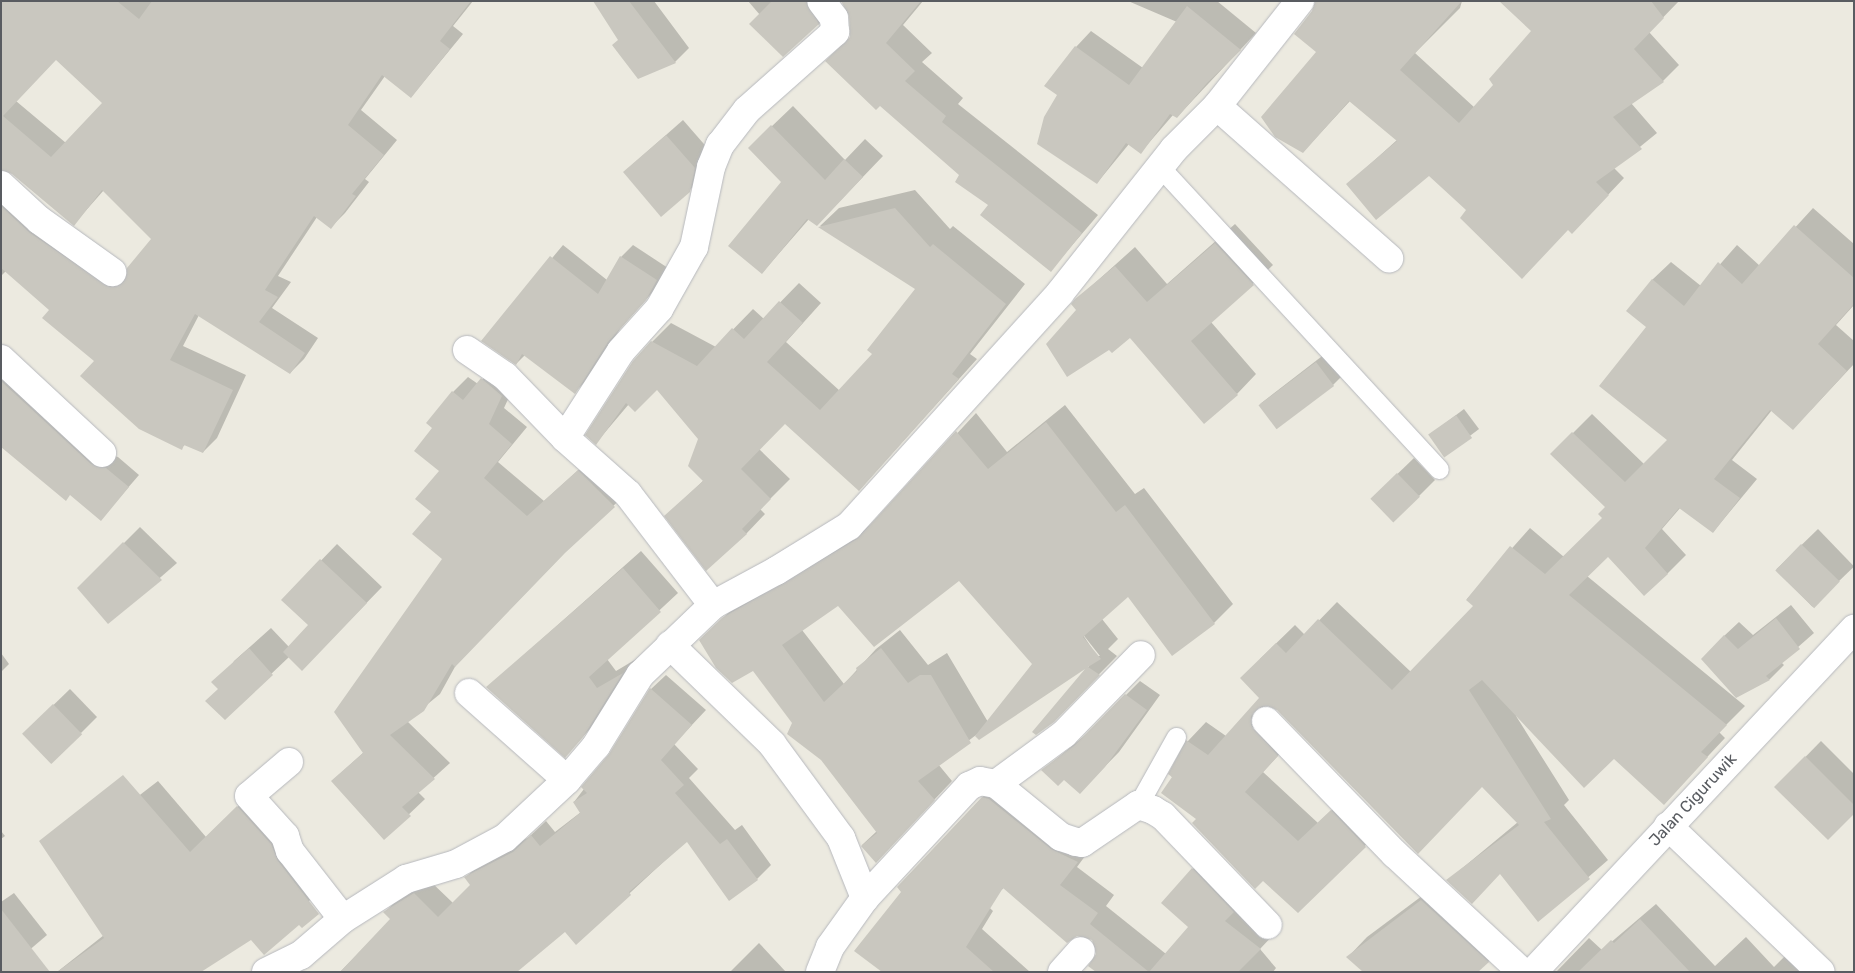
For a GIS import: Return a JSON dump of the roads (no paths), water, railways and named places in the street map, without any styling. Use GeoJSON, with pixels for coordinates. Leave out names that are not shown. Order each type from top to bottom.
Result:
{"type":"FeatureCollection","features":[{"type":"Feature","properties":{"kind":"street"},"geometry":{"type":"LineString","coordinates":[[565,438],[621,351],[660,309],[694,247],[717,152],[747,110],[833,35],[834,18],[822,1]]}},
{"type":"Feature","properties":{"kind":"street"},"geometry":{"type":"LineString","coordinates":[[266,972],[301,955],[343,919],[406,879],[456,864],[505,838],[567,780],[596,746],[640,675],[713,605],[776,571],[849,526],[1060,293],[1160,168],[1217,106],[1300,1]]}},
{"type":"Feature","properties":{"kind":"street"},"geometry":{"type":"LineString","coordinates":[[1217,106],[1388,258]]}},
{"type":"Feature","properties":{"kind":"street"},"geometry":{"type":"LineString","coordinates":[[1,185],[39,220],[112,272]]}},
{"type":"Feature","properties":{"kind":"street"},"geometry":{"type":"LineString","coordinates":[[466,350],[505,376],[565,438],[628,494],[713,605]]}},
{"type":"Feature","properties":{"kind":"street"},"geometry":{"type":"LineString","coordinates":[[1,358],[102,453]]}},
{"type":"Feature","properties":{"kind":"street","name":"Jalan Ciguruwik"},"geometry":{"type":"LineString","coordinates":[[1533,972],[1854,629]]}},
{"type":"Feature","properties":{"kind":"street"},"geometry":{"type":"LineString","coordinates":[[670,645],[772,744],[841,838],[865,898]]}},
{"type":"Feature","properties":{"kind":"street"},"geometry":{"type":"LineString","coordinates":[[996,784],[1064,734],[1141,655]]}},
{"type":"Feature","properties":{"kind":"street"},"geometry":{"type":"LineString","coordinates":[[469,693],[567,780]]}},
{"type":"Feature","properties":{"kind":"street"},"geometry":{"type":"LineString","coordinates":[[1266,722],[1395,854],[1522,972]]}},
{"type":"Feature","properties":{"kind":"street"},"geometry":{"type":"LineString","coordinates":[[289,762],[249,796],[285,836],[290,851],[343,919]]}},
{"type":"Feature","properties":{"kind":"street"},"geometry":{"type":"LineString","coordinates":[[820,972],[830,947],[865,898],[969,786],[980,781],[996,784],[1061,837],[1076,842],[1082,843],[1138,805],[1163,816],[1268,925]]}},
{"type":"Feature","properties":{"kind":"street"},"geometry":{"type":"LineString","coordinates":[[1668,826],[1821,972]]}},
{"type":"Feature","properties":{"kind":"street"},"geometry":{"type":"LineString","coordinates":[[1062,972],[1081,952]]}},
{"type":"Feature","properties":{"kind":"lane"},"geometry":{"type":"LineString","coordinates":[[1160,168],[1439,469]]}},
{"type":"Feature","properties":{"kind":"lane"},"geometry":{"type":"LineString","coordinates":[[1138,805],[1176,736]]}}]}
